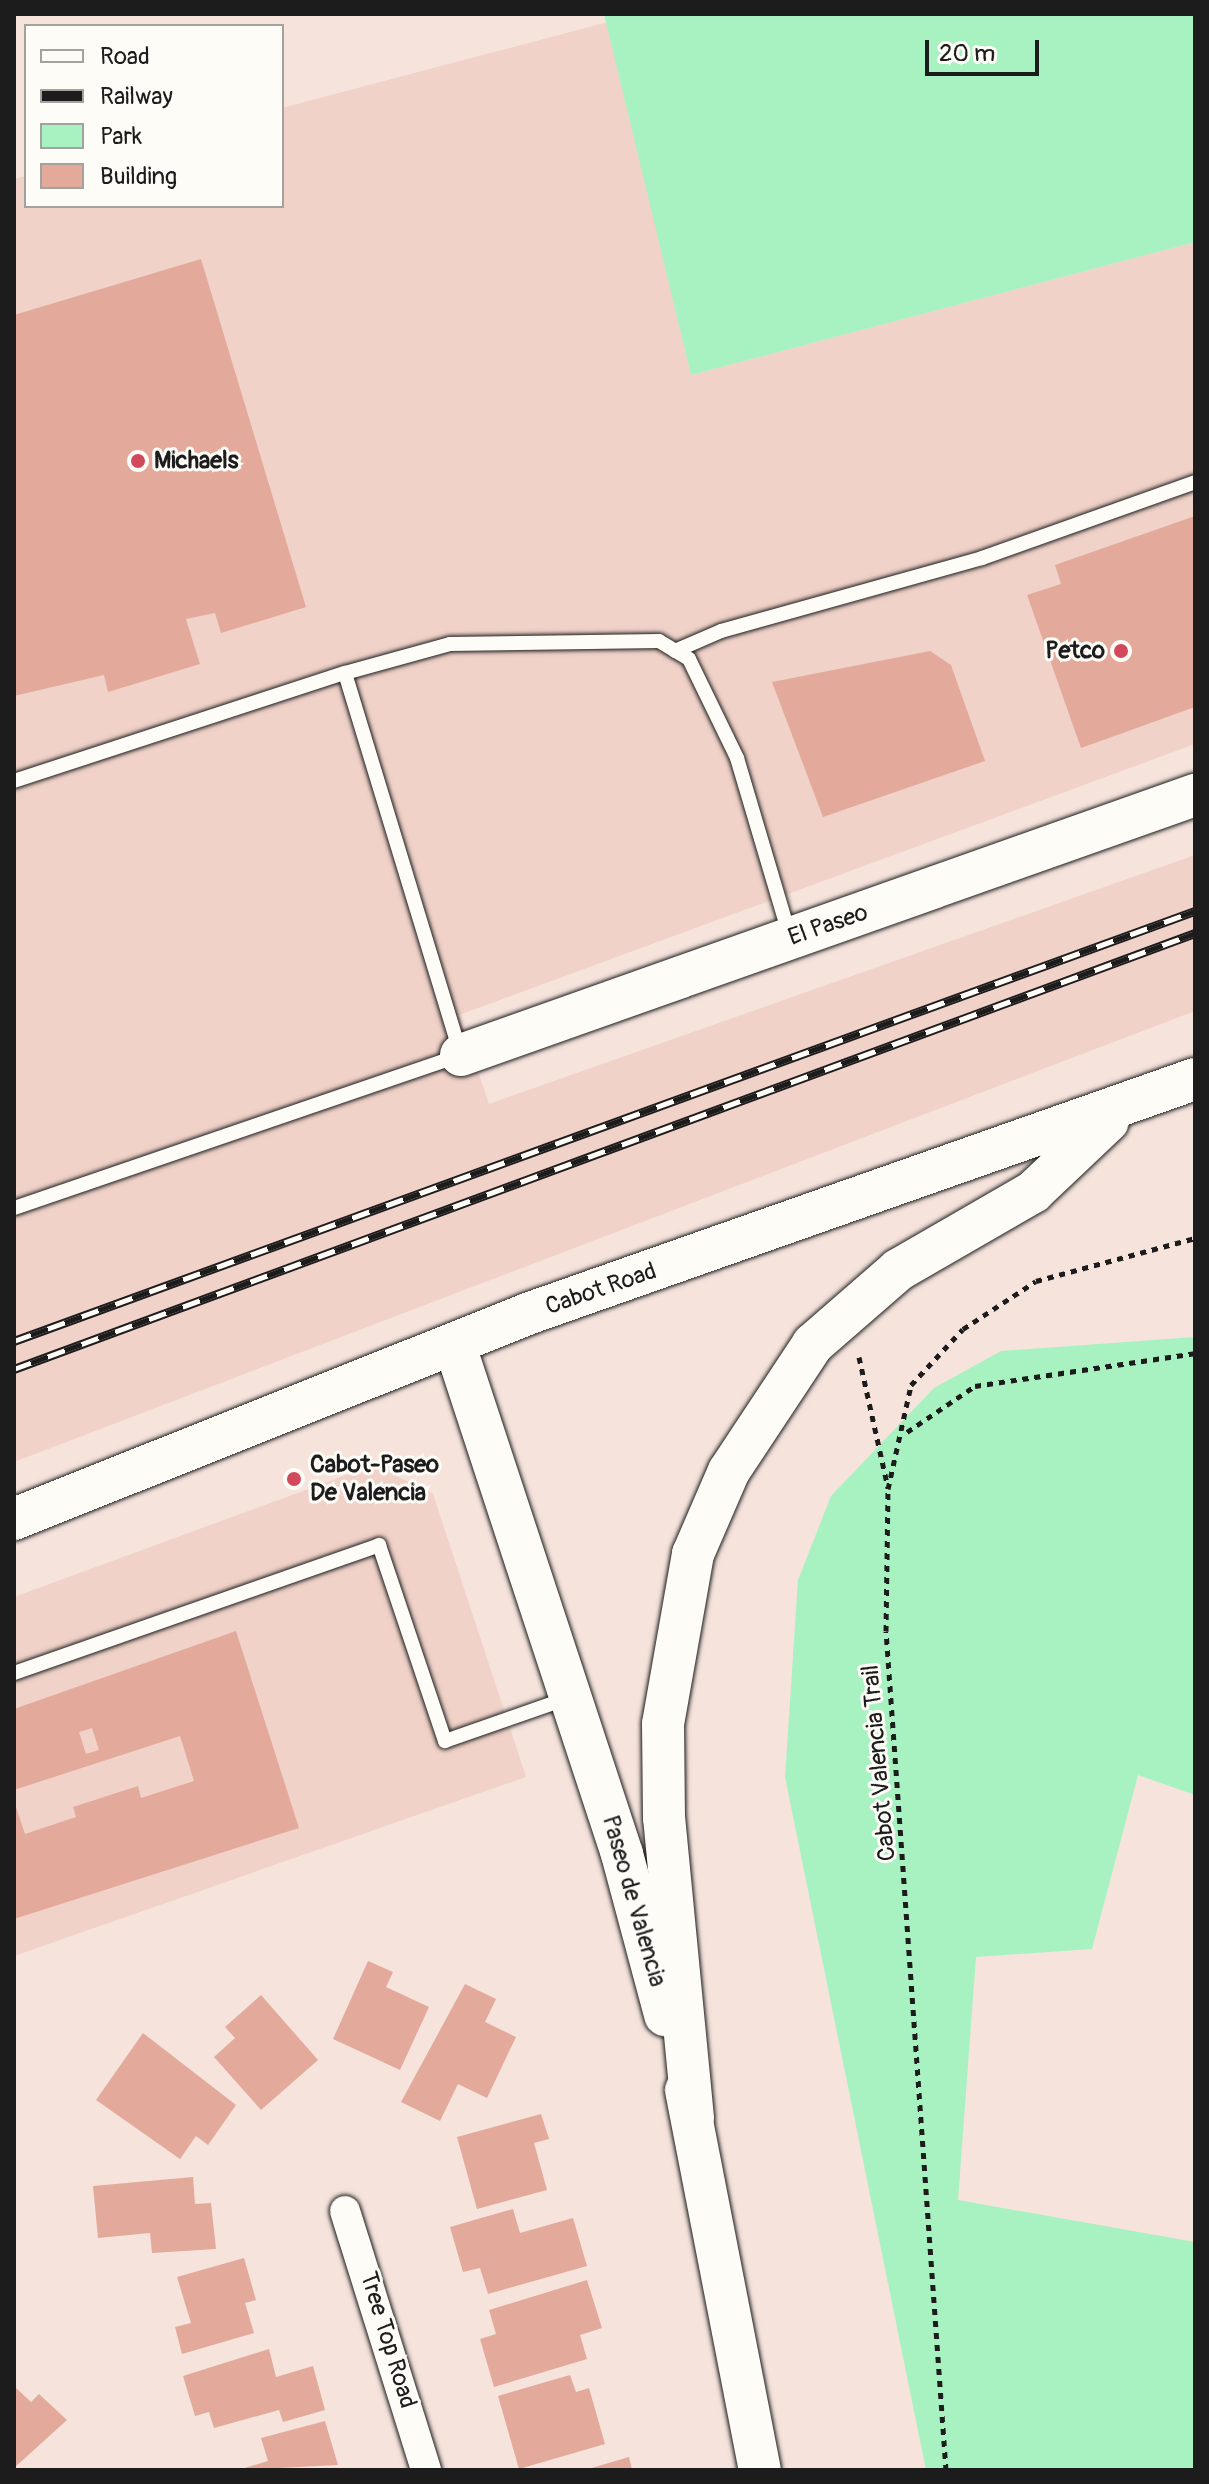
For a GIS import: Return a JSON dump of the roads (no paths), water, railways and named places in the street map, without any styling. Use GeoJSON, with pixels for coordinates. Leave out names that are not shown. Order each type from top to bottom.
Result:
{"type":"FeatureCollection","features":[{"type":"Feature","properties":{"kind":"main road","name":"El Paseo"},"geometry":{"type":"LineString","coordinates":[[461,1055],[1195,795]]}},
{"type":"Feature","properties":{"kind":"main road","name":"Cabot Road"},"geometry":{"type":"LineString","coordinates":[[14,1519],[455,1346],[530,1313],[1121,1109],[1195,1079]]}},
{"type":"Feature","properties":{"kind":"main road"},"geometry":{"type":"LineString","coordinates":[[693,2118],[664,1818],[663,1724],[675,1626],[693,1554],[729,1471],[813,1344],[898,1270],[1033,1192],[1121,1109]]}},
{"type":"Feature","properties":{"kind":"main road","name":"Paseo de Valencia"},"geometry":{"type":"LineString","coordinates":[[455,1346],[572,1697],[693,2118],[760,2470]]}},
{"type":"Feature","properties":{"kind":"street","name":"Tree Top Road"},"geometry":{"type":"LineString","coordinates":[[345,2211],[426,2470]]}},
{"type":"Feature","properties":{"kind":"lane"},"geometry":{"type":"LineString","coordinates":[[675,651],[721,631],[982,558],[1195,482]]}},
{"type":"Feature","properties":{"kind":"lane"},"geometry":{"type":"LineString","coordinates":[[14,781],[345,673],[450,644],[659,641],[689,659],[737,758],[791,938]]}},
{"type":"Feature","properties":{"kind":"lane"},"geometry":{"type":"LineString","coordinates":[[14,1208],[461,1055],[345,673]]}},
{"type":"Feature","properties":{"kind":"lane"},"geometry":{"type":"LineString","coordinates":[[14,1673],[379,1545],[445,1741],[572,1697]]}},
{"type":"Feature","properties":{"kind":"railway"},"geometry":{"type":"LineString","coordinates":[[14,1341],[1195,911]]}},
{"type":"Feature","properties":{"kind":"railway"},"geometry":{"type":"LineString","coordinates":[[14,1369],[1195,933]]}},
{"type":"Feature","properties":{"kind":"place","name":"Michaels"},"geometry":{"type":"Point","coordinates":[138,461]}},
{"type":"Feature","properties":{"kind":"place","name":"Petco"},"geometry":{"type":"Point","coordinates":[1121,651]}},
{"type":"Feature","properties":{"kind":"place","name":"Cabot-Paseo De Valencia"},"geometry":{"type":"Point","coordinates":[294,1479]}}]}
